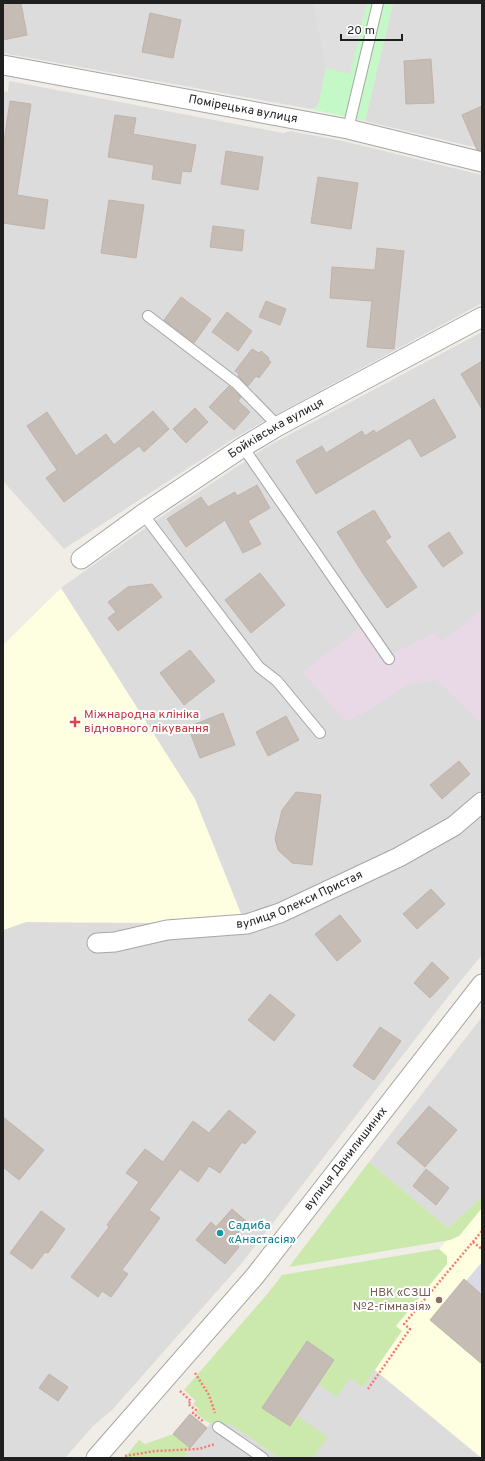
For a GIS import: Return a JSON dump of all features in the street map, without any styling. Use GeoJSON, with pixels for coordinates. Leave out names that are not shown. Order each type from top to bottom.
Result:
{"type":"FeatureCollection","features":[{"type":"Feature","properties":{"kind":"street","name":"Помірецька вулиця"},"geometry":{"type":"LineString","coordinates":[[3,65],[348,129],[482,162]]}},
{"type":"Feature","properties":{"kind":"street","name":"Бойківська вулиця"},"geometry":{"type":"LineString","coordinates":[[80,558],[243,447],[278,426],[482,317]]}},
{"type":"Feature","properties":{"kind":"street","name":"вулиця Олекси Пристая"},"geometry":{"type":"LineString","coordinates":[[96,943],[115,942],[167,930],[247,924],[273,915],[399,856],[454,826],[482,802]]}},
{"type":"Feature","properties":{"kind":"street","name":"вулиця Данилишиних"},"geometry":{"type":"LineString","coordinates":[[96,1458],[255,1276],[482,984]]}},
{"type":"Feature","properties":{"kind":"lane"},"geometry":{"type":"LineString","coordinates":[[348,129],[378,3]]}},
{"type":"Feature","properties":{"kind":"lane"},"geometry":{"type":"LineString","coordinates":[[148,316],[236,383],[278,426]]}},
{"type":"Feature","properties":{"kind":"lane"},"geometry":{"type":"LineString","coordinates":[[243,447],[389,659]]}},
{"type":"Feature","properties":{"kind":"lane"},"geometry":{"type":"LineString","coordinates":[[143,514],[259,667],[276,681],[320,733]]}},
{"type":"Feature","properties":{"kind":"lane"},"geometry":{"type":"LineString","coordinates":[[213,1426],[263,1458]]}},
{"type":"Feature","properties":{"kind":"path"},"geometry":{"type":"LineString","coordinates":[[368,1389],[410,1329],[404,1324],[482,1231]]}},
{"type":"Feature","properties":{"kind":"path"},"geometry":{"type":"LineString","coordinates":[[473,1242],[482,1250]]}},
{"type":"Feature","properties":{"kind":"path"},"geometry":{"type":"LineString","coordinates":[[178,1390],[191,1401],[188,1404],[196,1410],[193,1413],[213,1426],[214,1408],[209,1395],[194,1371]]}},
{"type":"Feature","properties":{"kind":"path"},"geometry":{"type":"LineString","coordinates":[[119,1457],[155,1451],[199,1448],[223,1442],[239,1442]]}},
{"type":"Feature","properties":{"kind":"shaded area"},"geometry":{"type":"Polygon","coordinates":[[[3,3],[314,3],[326,68],[319,103],[317,107],[311,109],[3,53],[3,3]]]}},
{"type":"Feature","properties":{"kind":"shaded area"},"geometry":{"type":"Polygon","coordinates":[[[314,3],[367,3],[350,74],[326,68],[314,3]]]}},
{"type":"Feature","properties":{"kind":"shaded area"},"geometry":{"type":"Polygon","coordinates":[[[393,3],[482,3],[482,149],[365,121],[393,3]]]}},
{"type":"Feature","properties":{"kind":"shaded area"},"geometry":{"type":"Polygon","coordinates":[[[9,81],[283,133],[290,131],[343,141],[482,175],[482,303],[233,439],[64,549],[3,481],[3,91],[8,92],[9,81]]]}},
{"type":"Feature","properties":{"kind":"shaded area"},"geometry":{"type":"Polygon","coordinates":[[[482,332],[482,955],[457,985],[241,1264],[112,1410],[93,1426],[65,1458],[3,1458],[3,930],[26,922],[167,923],[195,799],[61,588],[158,519],[268,446],[482,332]]]}},
{"type":"Feature","properties":{"kind":"shaded area","name":"Міжнародна клініка відновного лікування"},"geometry":{"type":"Polygon","coordinates":[[[61,588],[195,799],[242,916],[167,923],[26,922],[3,930],[3,645],[61,588]]]}},
{"type":"Feature","properties":{"kind":"shaded area"},"geometry":{"type":"Polygon","coordinates":[[[482,610],[482,725],[436,680],[406,686],[371,709],[346,722],[302,672],[370,621],[392,654],[434,633],[442,641],[482,610]]]}},
{"type":"Feature","properties":{"kind":"shaded area"},"geometry":{"type":"Polygon","coordinates":[[[482,1017],[482,1197],[448,1228],[369,1162],[482,1017]]]}},
{"type":"Feature","properties":{"kind":"shaded area","name":"НВК «СЗШ №2-гімназія»"},"geometry":{"type":"Polygon","coordinates":[[[482,1199],[482,1458],[352,1351],[482,1199]]]}},
{"type":"Feature","properties":{"kind":"shaded area"},"geometry":{"type":"Polygon","coordinates":[[[482,1262],[482,1295],[466,1281],[482,1262]]]}},
{"type":"Feature","properties":{"kind":"shaded area"},"geometry":{"type":"Polygon","coordinates":[[[303,1319],[352,1351],[481,1458],[184,1458],[208,1426],[303,1319]]]}},
{"type":"Feature","properties":{"kind":"green space"},"geometry":{"type":"Polygon","coordinates":[[[314,3],[393,3],[365,121],[311,109],[317,107],[319,103],[326,68],[314,3]]]}},
{"type":"Feature","properties":{"kind":"green space"},"geometry":{"type":"Polygon","coordinates":[[[369,1162],[448,1228],[482,1197],[482,1208],[459,1236],[450,1240],[289,1267],[369,1162]]]}},
{"type":"Feature","properties":{"kind":"green space"},"geometry":{"type":"Polygon","coordinates":[[[439,1249],[447,1256],[447,1264],[396,1326],[402,1331],[363,1387],[350,1378],[337,1397],[318,1384],[334,1360],[307,1341],[262,1408],[290,1426],[297,1416],[328,1437],[313,1458],[280,1458],[230,1424],[215,1425],[196,1413],[199,1409],[193,1404],[196,1401],[184,1390],[282,1275],[439,1249]]]}},
{"type":"Feature","properties":{"kind":"green space"},"geometry":{"type":"Polygon","coordinates":[[[173,1434],[190,1448],[184,1458],[124,1458],[139,1440],[145,1444],[173,1434]]]}},
{"type":"Feature","properties":{"kind":"building"},"geometry":{"type":"Polygon","coordinates":[[[3,3],[21,3],[27,35],[3,40],[3,3]]]}},
{"type":"Feature","properties":{"kind":"building"},"geometry":{"type":"Polygon","coordinates":[[[150,13],[181,20],[173,58],[142,52],[150,13]]]}},
{"type":"Feature","properties":{"kind":"building"},"geometry":{"type":"Polygon","coordinates":[[[431,59],[434,103],[406,104],[404,61],[431,59]]]}},
{"type":"Feature","properties":{"kind":"building"},"geometry":{"type":"Polygon","coordinates":[[[10,101],[31,104],[17,195],[48,200],[44,229],[3,223],[3,148],[10,101]]]}},
{"type":"Feature","properties":{"kind":"building"},"geometry":{"type":"Polygon","coordinates":[[[482,106],[482,151],[477,150],[462,115],[482,106]]]}},
{"type":"Feature","properties":{"kind":"building"},"geometry":{"type":"Polygon","coordinates":[[[115,115],[136,118],[133,134],[196,145],[191,172],[182,171],[180,184],[152,179],[154,165],[108,157],[115,115]]]}},
{"type":"Feature","properties":{"kind":"building"},"geometry":{"type":"Polygon","coordinates":[[[226,151],[263,157],[258,190],[221,184],[226,151]]]}},
{"type":"Feature","properties":{"kind":"building"},"geometry":{"type":"Polygon","coordinates":[[[318,177],[358,183],[351,229],[311,223],[318,177]]]}},
{"type":"Feature","properties":{"kind":"building"},"geometry":{"type":"Polygon","coordinates":[[[109,200],[144,205],[136,258],[101,253],[109,200]]]}},
{"type":"Feature","properties":{"kind":"building"},"geometry":{"type":"Polygon","coordinates":[[[213,226],[244,230],[242,251],[210,247],[213,226]]]}},
{"type":"Feature","properties":{"kind":"building"},"geometry":{"type":"Polygon","coordinates":[[[377,248],[404,251],[394,349],[367,347],[372,301],[330,298],[332,267],[375,270],[377,248]]]}},
{"type":"Feature","properties":{"kind":"building"},"geometry":{"type":"Polygon","coordinates":[[[181,297],[211,319],[194,343],[164,320],[181,297]]]}},
{"type":"Feature","properties":{"kind":"building"},"geometry":{"type":"Polygon","coordinates":[[[266,301],[286,309],[280,325],[259,317],[266,301]]]}},
{"type":"Feature","properties":{"kind":"building"},"geometry":{"type":"Polygon","coordinates":[[[227,312],[252,331],[238,351],[212,332],[227,312]]]}},
{"type":"Feature","properties":{"kind":"building"},"geometry":{"type":"Polygon","coordinates":[[[252,349],[259,353],[261,351],[269,358],[268,360],[271,362],[259,378],[256,376],[248,386],[235,371],[252,349]]]}},
{"type":"Feature","properties":{"kind":"building"},"geometry":{"type":"Polygon","coordinates":[[[482,361],[482,409],[461,374],[482,361]]]}},
{"type":"Feature","properties":{"kind":"building"},"geometry":{"type":"Polygon","coordinates":[[[229,386],[241,397],[238,401],[250,412],[234,430],[209,407],[229,386]]]}},
{"type":"Feature","properties":{"kind":"building"},"geometry":{"type":"Polygon","coordinates":[[[434,399],[456,437],[421,457],[410,438],[316,494],[296,461],[322,446],[326,453],[362,431],[365,436],[374,430],[376,433],[434,399]]]}},
{"type":"Feature","properties":{"kind":"building"},"geometry":{"type":"Polygon","coordinates":[[[195,408],[208,422],[186,443],[173,429],[195,408]]]}},
{"type":"Feature","properties":{"kind":"building"},"geometry":{"type":"Polygon","coordinates":[[[153,411],[169,429],[144,452],[139,446],[64,502],[46,478],[57,470],[27,426],[47,412],[76,456],[106,434],[114,445],[153,411]]]}},
{"type":"Feature","properties":{"kind":"building"},"geometry":{"type":"Polygon","coordinates":[[[257,485],[270,508],[248,521],[261,544],[243,553],[225,520],[186,547],[167,519],[201,497],[208,507],[235,492],[237,496],[257,485]]]}},
{"type":"Feature","properties":{"kind":"building"},"geometry":{"type":"Polygon","coordinates":[[[374,510],[391,537],[385,541],[417,587],[387,608],[337,532],[374,510]]]}},
{"type":"Feature","properties":{"kind":"building"},"geometry":{"type":"Polygon","coordinates":[[[449,532],[463,553],[443,567],[428,546],[449,532]]]}},
{"type":"Feature","properties":{"kind":"building"},"geometry":{"type":"Polygon","coordinates":[[[260,573],[285,605],[251,633],[225,600],[260,573]]]}},
{"type":"Feature","properties":{"kind":"building"},"geometry":{"type":"Polygon","coordinates":[[[152,584],[162,597],[118,631],[108,618],[116,612],[108,602],[128,587],[152,584]]]}},
{"type":"Feature","properties":{"kind":"building"},"geometry":{"type":"Polygon","coordinates":[[[190,650],[215,681],[184,705],[160,673],[190,650]]]}},
{"type":"Feature","properties":{"kind":"building"},"geometry":{"type":"Polygon","coordinates":[[[223,713],[235,745],[200,758],[188,727],[223,713]]]}},
{"type":"Feature","properties":{"kind":"building"},"geometry":{"type":"Polygon","coordinates":[[[286,716],[299,740],[268,756],[256,732],[286,716]]]}},
{"type":"Feature","properties":{"kind":"building"},"geometry":{"type":"Polygon","coordinates":[[[459,761],[470,774],[442,799],[430,785],[459,761]]]}},
{"type":"Feature","properties":{"kind":"building"},"geometry":{"type":"Polygon","coordinates":[[[296,792],[321,795],[312,865],[292,863],[278,850],[275,839],[282,810],[296,792]]]}},
{"type":"Feature","properties":{"kind":"building"},"geometry":{"type":"Polygon","coordinates":[[[431,889],[445,904],[417,929],[403,914],[431,889]]]}},
{"type":"Feature","properties":{"kind":"building"},"geometry":{"type":"Polygon","coordinates":[[[340,915],[361,941],[337,961],[315,934],[340,915]]]}},
{"type":"Feature","properties":{"kind":"building"},"geometry":{"type":"Polygon","coordinates":[[[432,962],[449,978],[430,998],[414,983],[432,962]]]}},
{"type":"Feature","properties":{"kind":"building"},"geometry":{"type":"Polygon","coordinates":[[[270,994],[295,1015],[274,1041],[248,1020],[270,994]]]}},
{"type":"Feature","properties":{"kind":"building"},"geometry":{"type":"Polygon","coordinates":[[[380,1027],[401,1041],[374,1080],[353,1066],[380,1027]]]}},
{"type":"Feature","properties":{"kind":"building"},"geometry":{"type":"Polygon","coordinates":[[[429,1106],[457,1130],[425,1167],[397,1143],[429,1106]]]}},
{"type":"Feature","properties":{"kind":"building"},"geometry":{"type":"Polygon","coordinates":[[[229,1110],[256,1132],[245,1144],[242,1142],[220,1173],[209,1166],[198,1182],[180,1169],[149,1210],[160,1218],[122,1270],[128,1274],[111,1297],[102,1291],[98,1297],[71,1277],[109,1227],[107,1225],[139,1182],[126,1173],[145,1149],[163,1162],[193,1121],[209,1133],[229,1110]]]}},
{"type":"Feature","properties":{"kind":"building"},"geometry":{"type":"Polygon","coordinates":[[[3,1117],[44,1150],[19,1180],[3,1167],[3,1117]]]}},
{"type":"Feature","properties":{"kind":"building"},"geometry":{"type":"Polygon","coordinates":[[[426,1169],[449,1188],[436,1205],[413,1186],[426,1169]]]}},
{"type":"Feature","properties":{"kind":"building","name":"Садиба «Анастасія»"},"geometry":{"type":"Polygon","coordinates":[[[232,1209],[247,1222],[232,1240],[239,1247],[225,1264],[196,1240],[211,1222],[216,1227],[232,1209]]]}},
{"type":"Feature","properties":{"kind":"building"},"geometry":{"type":"Polygon","coordinates":[[[41,1211],[65,1229],[48,1253],[45,1252],[32,1269],[10,1253],[41,1211]]]}},
{"type":"Feature","properties":{"kind":"building"},"geometry":{"type":"Polygon","coordinates":[[[464,1279],[482,1295],[482,1364],[430,1320],[464,1279]]]}},
{"type":"Feature","properties":{"kind":"building"},"geometry":{"type":"Polygon","coordinates":[[[307,1341],[334,1360],[290,1426],[262,1408],[307,1341]]]}},
{"type":"Feature","properties":{"kind":"building"},"geometry":{"type":"Polygon","coordinates":[[[49,1374],[68,1387],[58,1401],[39,1388],[49,1374]]]}},
{"type":"Feature","properties":{"kind":"building"},"geometry":{"type":"Polygon","coordinates":[[[190,1414],[207,1428],[190,1448],[173,1434],[190,1414]]]}},
{"type":"Feature","properties":{"kind":"place","name":"Міжнародна клініка відновного лікування"},"geometry":{"type":"Point","coordinates":[75,722]}},
{"type":"Feature","properties":{"kind":"place","name":"Садиба «Анастасія»"},"geometry":{"type":"Point","coordinates":[220,1233]}},
{"type":"Feature","properties":{"kind":"place","name":"НВК «СЗШ №2-гімназія»"},"geometry":{"type":"Point","coordinates":[439,1300]}}]}
